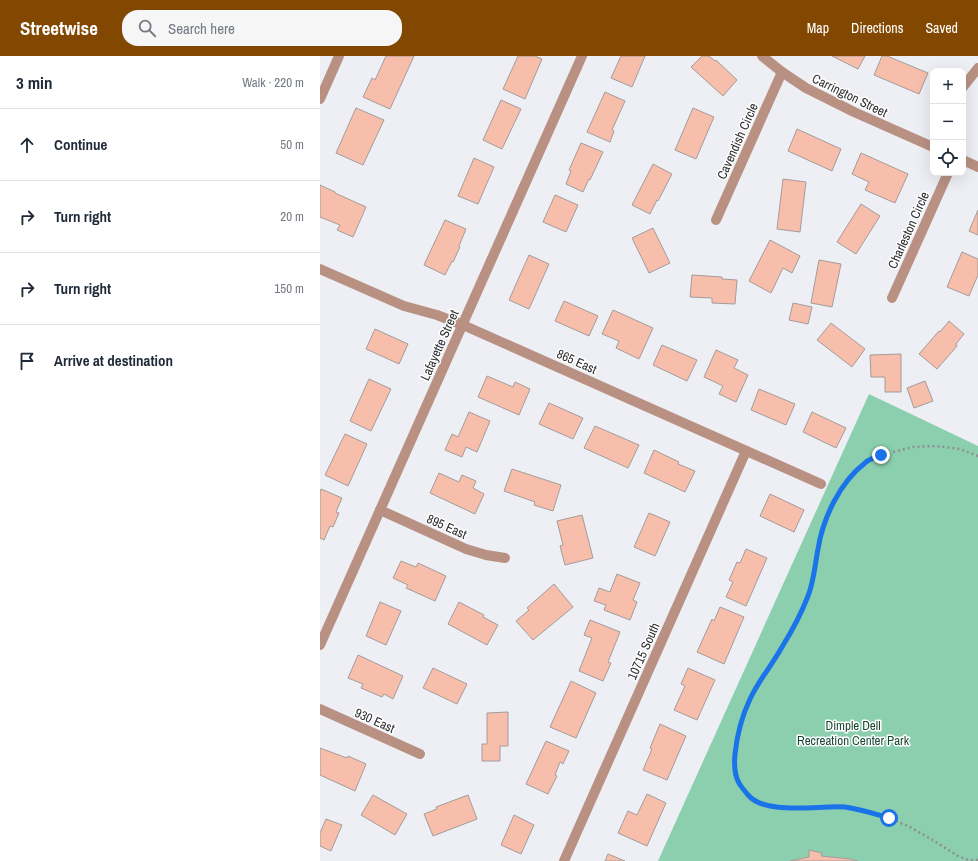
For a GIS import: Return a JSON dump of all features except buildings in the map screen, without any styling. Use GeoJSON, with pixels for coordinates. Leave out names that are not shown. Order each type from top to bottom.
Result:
{"type":"FeatureCollection","features":[{"type":"Feature","properties":{"kind":"street"},"geometry":{"type":"LineString","coordinates":[[320,99],[339,56]]}},
{"type":"Feature","properties":{"kind":"street","name":"Lafayette Street"},"geometry":{"type":"LineString","coordinates":[[320,645],[582,56]]}},
{"type":"Feature","properties":{"kind":"street","name":"Carrington Street"},"geometry":{"type":"LineString","coordinates":[[762,56],[806,88],[830,101],[930,144]]}},
{"type":"Feature","properties":{"kind":"street"},"geometry":{"type":"LineString","coordinates":[[966,83],[978,68]]}},
{"type":"Feature","properties":{"kind":"street","name":"Cavendish Circle"},"geometry":{"type":"LineString","coordinates":[[716,220],[782,72]]}},
{"type":"Feature","properties":{"kind":"street"},"geometry":{"type":"LineString","coordinates":[[966,161],[978,167]]}},
{"type":"Feature","properties":{"kind":"street","name":"Charleston Circle"},"geometry":{"type":"LineString","coordinates":[[892,298],[947,176]]}},
{"type":"Feature","properties":{"kind":"street","name":"865 East"},"geometry":{"type":"LineString","coordinates":[[320,269],[404,306],[463,325],[821,484]]}},
{"type":"Feature","properties":{"kind":"street","name":"10715 South"},"geometry":{"type":"LineString","coordinates":[[564,861],[746,451]]}},
{"type":"Feature","properties":{"kind":"street","name":"895 East"},"geometry":{"type":"LineString","coordinates":[[380,510],[466,549],[486,555],[505,558]]}},
{"type":"Feature","properties":{"kind":"street","name":"930 East"},"geometry":{"type":"LineString","coordinates":[[320,709],[420,754]]}},
{"type":"Feature","properties":{"kind":"path"},"geometry":{"type":"LineString","coordinates":[[978,456],[960,449],[936,446],[913,447],[881,455],[866,462],[854,472],[839,493],[827,516],[818,547],[809,594],[797,621],[782,648],[750,698],[736,741],[734,767],[739,783],[750,797],[759,803],[773,807],[844,807],[867,811],[910,827],[958,856],[968,860],[978,860]]}},
{"type":"Feature","properties":{"kind":"green space","name":"Dimple Dell Recreation Center Park"},"geometry":{"type":"Polygon","coordinates":[[[869,394],[978,446],[978,861],[858,861],[821,856],[821,853],[810,851],[809,857],[790,861],[658,861],[869,394]]]}},
{"type":"Feature","properties":{"kind":"route"},"geometry":{"type":"LineString","coordinates":[[881,455],[866,462],[854,472],[839,493],[827,516],[818,547],[809,594],[797,621],[782,648],[750,698],[736,741],[734,767],[739,783],[750,797],[759,803],[773,807],[844,807],[867,811],[889,818]]}}]}
